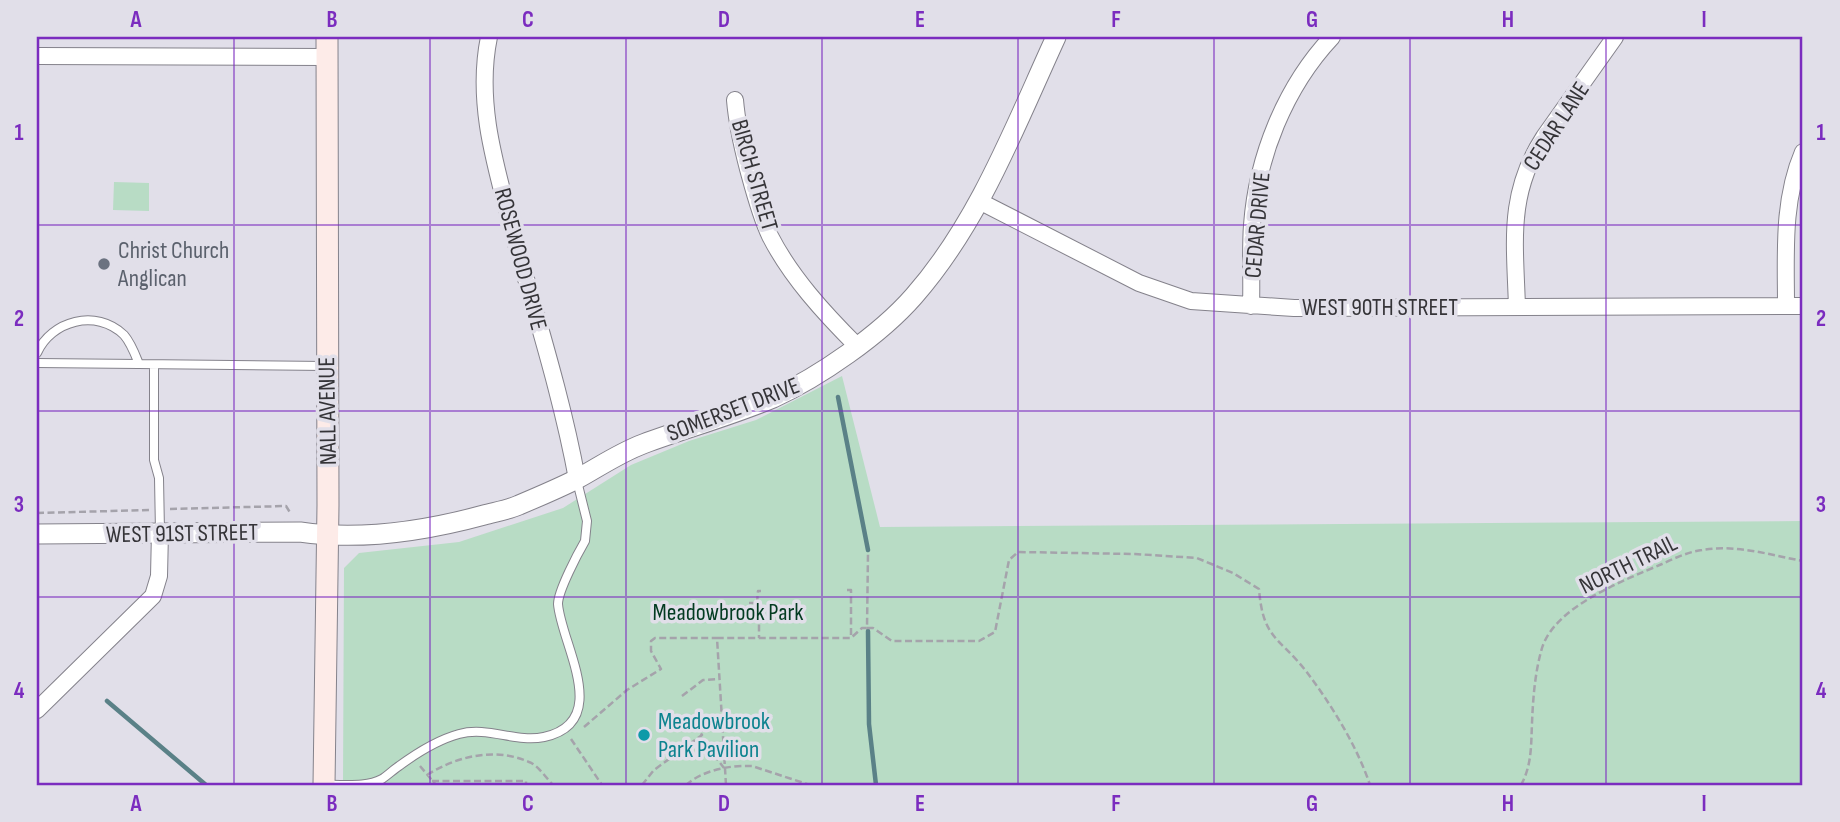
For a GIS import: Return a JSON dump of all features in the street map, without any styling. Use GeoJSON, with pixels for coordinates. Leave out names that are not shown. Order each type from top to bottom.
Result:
{"type":"FeatureCollection","features":[{"type":"Feature","properties":{"kind":"main road","name":"NALL AVENUE"},"geometry":{"type":"LineString","coordinates":[[324,785],[328,536],[327,47]]}},
{"type":"Feature","properties":{"kind":"street","name":"ROSEWOOD DRIVE"},"geometry":{"type":"LineString","coordinates":[[489,37],[485,58],[484,97],[493,155],[577,479]]}},
{"type":"Feature","properties":{"kind":"street","name":"SOMERSET DRIVE"},"geometry":{"type":"LineString","coordinates":[[328,536],[436,527],[516,506],[577,479],[640,445],[773,398],[806,381],[887,324],[915,296],[960,234],[979,201],[1056,37]]}},
{"type":"Feature","properties":{"kind":"street","name":"CEDAR DRIVE"},"geometry":{"type":"LineString","coordinates":[[1251,306],[1252,225],[1263,161],[1276,124],[1296,84],[1332,37]]}},
{"type":"Feature","properties":{"kind":"street","name":"CEDAR LANE"},"geometry":{"type":"LineString","coordinates":[[1517,307],[1516,209],[1522,180],[1544,136],[1615,37]]}},
{"type":"Feature","properties":{"kind":"street"},"geometry":{"type":"LineString","coordinates":[[37,56],[327,47]]}},
{"type":"Feature","properties":{"kind":"street","name":"BIRCH STREET"},"geometry":{"type":"LineString","coordinates":[[735,100],[737,125],[758,205],[770,236],[807,291],[831,321],[857,346]]}},
{"type":"Feature","properties":{"kind":"street"},"geometry":{"type":"LineString","coordinates":[[1786,306],[1789,199],[1803,152]]}},
{"type":"Feature","properties":{"kind":"street","name":"WEST 90TH STREET"},"geometry":{"type":"LineString","coordinates":[[979,201],[1139,283],[1191,301],[1294,308],[1803,306]]}},
{"type":"Feature","properties":{"kind":"street"},"geometry":{"type":"LineString","coordinates":[[37,710],[153,596],[159,576],[160,532]]}},
{"type":"Feature","properties":{"kind":"street","name":"WEST 91ST STREET"},"geometry":{"type":"LineString","coordinates":[[37,534],[300,532],[328,536]]}},
{"type":"Feature","properties":{"kind":"lane"},"geometry":{"type":"LineString","coordinates":[[37,354],[42,342],[52,331],[69,323],[90,321],[110,326],[125,336],[139,364]]}},
{"type":"Feature","properties":{"kind":"lane"},"geometry":{"type":"LineString","coordinates":[[37,363],[326,366]]}},
{"type":"Feature","properties":{"kind":"lane"},"geometry":{"type":"LineString","coordinates":[[154,365],[154,460],[159,478],[160,532]]}},
{"type":"Feature","properties":{"kind":"lane"},"geometry":{"type":"LineString","coordinates":[[324,785],[365,784],[382,779],[423,749],[443,739],[465,733],[483,731],[531,738],[545,737],[571,721],[580,706],[578,676],[558,601],[585,541],[587,530],[577,479]]}},
{"type":"Feature","properties":{"kind":"path","name":"NORTH TRAIL"},"geometry":{"type":"LineString","coordinates":[[1521,785],[1530,762],[1535,684],[1543,645],[1549,633],[1573,611],[1629,577],[1703,550],[1739,549],[1803,561]]}},
{"type":"Feature","properties":{"kind":"path"},"geometry":{"type":"LineString","coordinates":[[602,785],[570,738],[627,690],[661,669],[651,651],[651,641],[654,638],[851,638],[862,628],[873,628],[892,641],[979,641],[995,632],[1009,560],[1018,552],[1197,558],[1233,573],[1259,589],[1261,613],[1269,632],[1305,670],[1327,703],[1370,785]]}},
{"type":"Feature","properties":{"kind":"path"},"geometry":{"type":"LineString","coordinates":[[867,628],[868,553]]}},
{"type":"Feature","properties":{"kind":"path"},"geometry":{"type":"LineString","coordinates":[[847,590],[850,590],[851,638]]}},
{"type":"Feature","properties":{"kind":"path"},"geometry":{"type":"LineString","coordinates":[[760,638],[757,603],[758,591],[761,591]]}},
{"type":"Feature","properties":{"kind":"path"},"geometry":{"type":"LineString","coordinates":[[749,603],[757,603]]}},
{"type":"Feature","properties":{"kind":"path"},"geometry":{"type":"LineString","coordinates":[[717,638],[726,785]]}},
{"type":"Feature","properties":{"kind":"path"},"geometry":{"type":"LineString","coordinates":[[681,696],[704,680],[720,680]]}},
{"type":"Feature","properties":{"kind":"path"},"geometry":{"type":"LineString","coordinates":[[722,715],[700,732],[700,737],[724,768]]}},
{"type":"Feature","properties":{"kind":"path"},"geometry":{"type":"LineString","coordinates":[[642,785],[653,770],[700,737]]}},
{"type":"Feature","properties":{"kind":"path"},"geometry":{"type":"LineString","coordinates":[[428,775],[444,764],[463,758],[480,755],[502,756],[531,762],[553,785]]}},
{"type":"Feature","properties":{"kind":"path"},"geometry":{"type":"LineString","coordinates":[[420,766],[436,785]]}},
{"type":"Feature","properties":{"kind":"path"},"geometry":{"type":"LineString","coordinates":[[686,785],[693,779],[724,768],[752,766],[810,785]]}},
{"type":"Feature","properties":{"kind":"path"},"geometry":{"type":"LineString","coordinates":[[432,781],[526,781],[526,785]]}},
{"type":"Feature","properties":{"kind":"green space"},"geometry":{"type":"Polygon","coordinates":[[[114,182],[149,183],[149,211],[113,210],[114,182]]]}},
{"type":"Feature","properties":{"kind":"green space","name":"Meadowbrook Park"},"geometry":{"type":"Polygon","coordinates":[[[842,376],[880,527],[1803,521],[1803,785],[343,785],[344,568],[359,553],[459,542],[563,508],[631,465],[689,441],[756,420],[842,376]]]}},
{"type":"Feature","properties":{"kind":"waterway"},"geometry":{"type":"LineString","coordinates":[[838,397],[868,550]]}},
{"type":"Feature","properties":{"kind":"waterway"},"geometry":{"type":"LineString","coordinates":[[868,631],[869,724],[876,785]]}},
{"type":"Feature","properties":{"kind":"waterway"},"geometry":{"type":"LineString","coordinates":[[107,701],[206,785]]}},
{"type":"Feature","properties":{"kind":"place","name":"Christ Church Anglican"},"geometry":{"type":"Point","coordinates":[104,264]}},
{"type":"Feature","properties":{"kind":"place","name":"Meadowbrook Park Pavilion"},"geometry":{"type":"Point","coordinates":[644,735]}}]}
